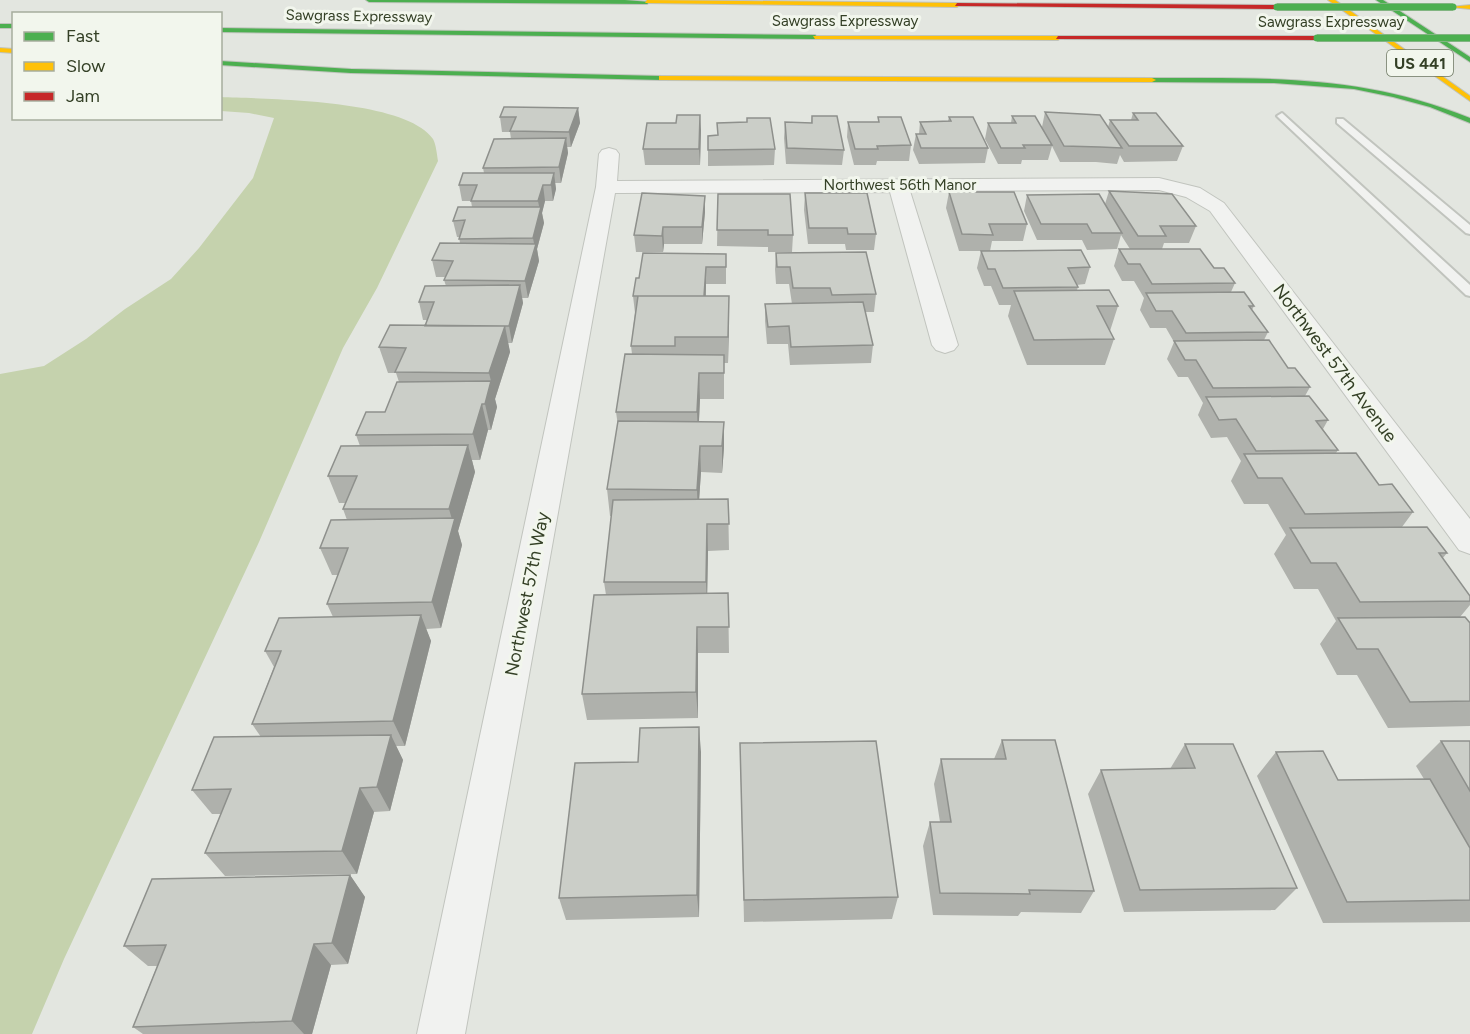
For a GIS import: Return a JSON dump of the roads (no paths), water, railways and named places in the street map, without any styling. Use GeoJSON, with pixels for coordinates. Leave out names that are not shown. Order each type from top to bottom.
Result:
{"type":"FeatureCollection","features":[{"type":"Feature","properties":{"kind":"main road","name":"Sawgrass Expressway"},"geometry":{"type":"LineString","coordinates":[[369,0],[1158,7],[1470,7]]}},
{"type":"Feature","properties":{"kind":"main road"},"geometry":{"type":"LineString","coordinates":[[1041,0],[1158,7]]}},
{"type":"Feature","properties":{"kind":"main road","name":"US 441"},"geometry":{"type":"LineString","coordinates":[[1331,0],[1470,99]]}},
{"type":"Feature","properties":{"kind":"main road","name":"US 441"},"geometry":{"type":"LineString","coordinates":[[1379,0],[1470,60]]}},
{"type":"Feature","properties":{"kind":"main road","name":"Sawgrass Expressway"},"geometry":{"type":"LineString","coordinates":[[222,30],[777,37],[1470,38]]}},
{"type":"Feature","properties":{"kind":"main road"},"geometry":{"type":"LineString","coordinates":[[222,63],[351,71],[578,78],[1295,81],[1335,84],[1392,95],[1427,104],[1470,121]]}},
{"type":"Feature","properties":{"kind":"street","name":"Northwest 56th Manor"},"geometry":{"type":"LineString","coordinates":[[607,171],[898,185],[1159,184],[1193,192]]}},
{"type":"Feature","properties":{"kind":"street","name":"Northwest 57th Way"},"geometry":{"type":"LineString","coordinates":[[441,1034],[607,171]]}},
{"type":"Feature","properties":{"kind":"street"},"geometry":{"type":"LineString","coordinates":[[898,185],[945,345]]}},
{"type":"Feature","properties":{"kind":"street","name":"Northwest 57th Avenue"},"geometry":{"type":"LineString","coordinates":[[1193,192],[1217,207],[1470,542]]}},
{"type":"Feature","properties":{"kind":"lane"},"geometry":{"type":"LineString","coordinates":[[1282,116],[1470,292]]}},
{"type":"Feature","properties":{"kind":"lane"},"geometry":{"type":"LineString","coordinates":[[1340,121],[1470,231]]}}]}
